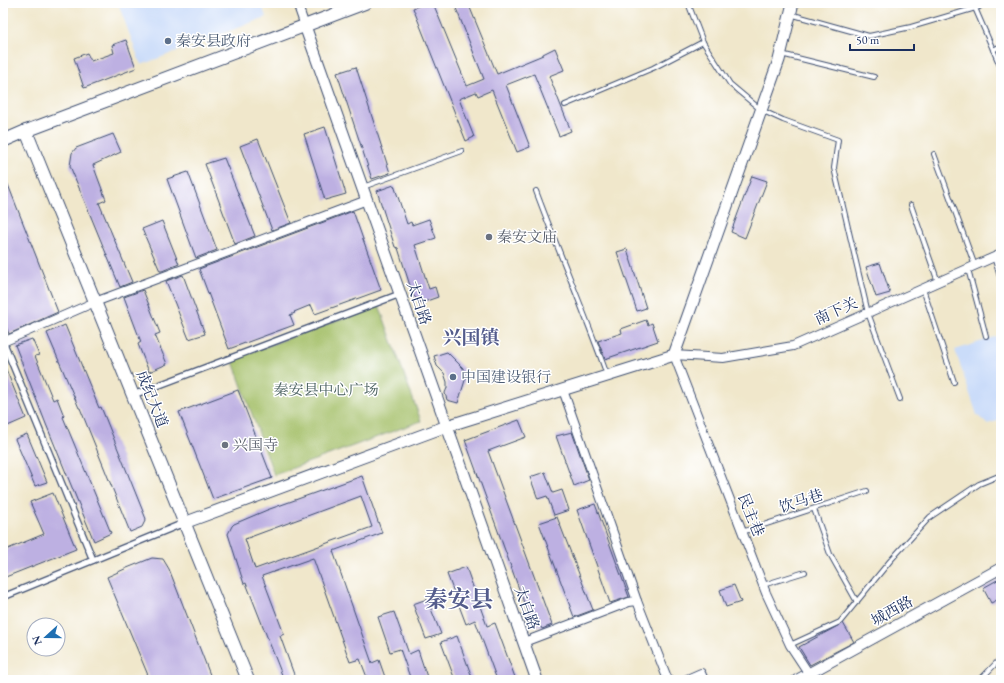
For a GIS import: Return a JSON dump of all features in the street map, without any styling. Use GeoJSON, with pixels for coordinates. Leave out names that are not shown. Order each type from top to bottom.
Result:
{"type":"FeatureCollection","features":[{"type":"Feature","properties":{"kind":"main road"},"geometry":{"type":"LineString","coordinates":[[4,137],[26,131],[365,3]]}},
{"type":"Feature","properties":{"kind":"main road"},"geometry":{"type":"LineString","coordinates":[[184,523],[447,426],[674,355],[780,54],[791,8]]}},
{"type":"Feature","properties":{"kind":"main road","name":"太白路"},"geometry":{"type":"LineString","coordinates":[[305,26],[537,680]]}},
{"type":"Feature","properties":{"kind":"main road","name":"成纪大道"},"geometry":{"type":"LineString","coordinates":[[26,131],[248,680]]}},
{"type":"Feature","properties":{"kind":"street"},"geometry":{"type":"LineString","coordinates":[[297,3],[305,26]]}},
{"type":"Feature","properties":{"kind":"street"},"geometry":{"type":"LineString","coordinates":[[93,560],[3,342],[95,302],[367,200]]}},
{"type":"Feature","properties":{"kind":"street","name":"南下关"},"geometry":{"type":"LineString","coordinates":[[674,355],[723,358],[793,346],[997,256]]}},
{"type":"Feature","properties":{"kind":"street"},"geometry":{"type":"LineString","coordinates":[[132,395],[400,294]]}},
{"type":"Feature","properties":{"kind":"street","name":"民主巷"},"geometry":{"type":"LineString","coordinates":[[674,355],[763,585],[790,645],[812,677]]}},
{"type":"Feature","properties":{"kind":"street"},"geometry":{"type":"LineString","coordinates":[[562,390],[668,680]]}},
{"type":"Feature","properties":{"kind":"street"},"geometry":{"type":"LineString","coordinates":[[3,597],[184,523]]}},
{"type":"Feature","properties":{"kind":"street","name":"城西路"},"geometry":{"type":"LineString","coordinates":[[797,680],[812,677],[1001,568]]}},
{"type":"Feature","properties":{"kind":"street"},"geometry":{"type":"LineString","coordinates":[[524,642],[629,602],[638,601]]}},
{"type":"Feature","properties":{"kind":"street"},"geometry":{"type":"LineString","coordinates":[[685,680],[701,673],[704,680]]}},
{"type":"Feature","properties":{"kind":"lane"},"geometry":{"type":"LineString","coordinates":[[688,3],[703,42],[730,84],[761,110],[782,120],[838,140],[834,168],[868,312],[900,399]]}},
{"type":"Feature","properties":{"kind":"lane"},"geometry":{"type":"LineString","coordinates":[[791,8],[869,36],[911,27],[977,7],[1001,68]]}},
{"type":"Feature","properties":{"kind":"lane"},"geometry":{"type":"LineString","coordinates":[[565,105],[653,68],[703,42]]}},
{"type":"Feature","properties":{"kind":"lane"},"geometry":{"type":"LineString","coordinates":[[993,50],[1001,46]]}},
{"type":"Feature","properties":{"kind":"lane"},"geometry":{"type":"LineString","coordinates":[[780,54],[874,77]]}},
{"type":"Feature","properties":{"kind":"lane"},"geometry":{"type":"LineString","coordinates":[[362,188],[462,151]]}},
{"type":"Feature","properties":{"kind":"lane"},"geometry":{"type":"LineString","coordinates":[[934,154],[972,267],[986,336]]}},
{"type":"Feature","properties":{"kind":"lane"},"geometry":{"type":"LineString","coordinates":[[536,191],[550,230],[591,329],[607,376]]}},
{"type":"Feature","properties":{"kind":"lane"},"geometry":{"type":"LineString","coordinates":[[911,205],[938,282]]}},
{"type":"Feature","properties":{"kind":"lane"},"geometry":{"type":"LineString","coordinates":[[997,256],[1001,280]]}},
{"type":"Feature","properties":{"kind":"lane"},"geometry":{"type":"LineString","coordinates":[[923,288],[954,382]]}},
{"type":"Feature","properties":{"kind":"lane"},"geometry":{"type":"LineString","coordinates":[[790,645],[840,622],[890,561],[930,517],[979,484],[1001,475]]}},
{"type":"Feature","properties":{"kind":"lane","name":"饮马巷"},"geometry":{"type":"LineString","coordinates":[[742,532],[814,510],[867,491]]}},
{"type":"Feature","properties":{"kind":"lane"},"geometry":{"type":"LineString","coordinates":[[814,510],[830,554],[857,602]]}},
{"type":"Feature","properties":{"kind":"lane"},"geometry":{"type":"LineString","coordinates":[[763,585],[805,572]]}},
{"type":"Feature","properties":{"kind":"lane"},"geometry":{"type":"LineString","coordinates":[[980,680],[1001,658]]}},
{"type":"Feature","properties":{"kind":"shaded area","name":"秦安县政府"},"geometry":{"type":"Polygon","coordinates":[[[118,3],[261,3],[266,17],[141,65],[118,3]]]}},
{"type":"Feature","properties":{"kind":"shaded area"},"geometry":{"type":"Polygon","coordinates":[[[1001,335],[1001,420],[987,424],[977,415],[955,350],[1001,335]]]}},
{"type":"Feature","properties":{"kind":"green space","name":"秦安县中心广场"},"geometry":{"type":"Polygon","coordinates":[[[379,305],[421,421],[274,475],[232,359],[379,305]]]}},
{"type":"Feature","properties":{"kind":"building"},"geometry":{"type":"Polygon","coordinates":[[[426,3],[433,3],[467,86],[484,79],[454,3],[468,3],[497,74],[543,55],[555,48],[564,70],[549,76],[571,131],[559,136],[534,74],[506,85],[530,147],[517,152],[492,90],[478,96],[476,92],[459,99],[474,137],[466,141],[413,8],[426,3]]]}},
{"type":"Feature","properties":{"kind":"building"},"geometry":{"type":"Polygon","coordinates":[[[126,40],[136,68],[84,88],[74,58],[87,53],[91,61],[114,53],[112,45],[126,40]]]}},
{"type":"Feature","properties":{"kind":"building"},"geometry":{"type":"Polygon","coordinates":[[[356,67],[390,173],[372,179],[337,73],[356,67]]]}},
{"type":"Feature","properties":{"kind":"building"},"geometry":{"type":"Polygon","coordinates":[[[325,127],[346,194],[325,200],[304,134],[325,127]]]}},
{"type":"Feature","properties":{"kind":"building"},"geometry":{"type":"Polygon","coordinates":[[[113,134],[121,152],[93,165],[106,200],[99,203],[132,282],[120,287],[70,166],[72,153],[76,148],[113,134]]]}},
{"type":"Feature","properties":{"kind":"building"},"geometry":{"type":"Polygon","coordinates":[[[258,139],[291,223],[272,230],[240,146],[258,139]]]}},
{"type":"Feature","properties":{"kind":"building"},"geometry":{"type":"Polygon","coordinates":[[[224,158],[255,236],[235,244],[205,164],[224,158]]]}},
{"type":"Feature","properties":{"kind":"building"},"geometry":{"type":"Polygon","coordinates":[[[3,172],[58,312],[9,334],[3,319],[3,172]]]}},
{"type":"Feature","properties":{"kind":"building"},"geometry":{"type":"Polygon","coordinates":[[[188,172],[217,250],[196,258],[167,179],[188,172]]]}},
{"type":"Feature","properties":{"kind":"building"},"geometry":{"type":"Polygon","coordinates":[[[752,176],[767,181],[745,238],[731,232],[752,176]]]}},
{"type":"Feature","properties":{"kind":"building"},"geometry":{"type":"Polygon","coordinates":[[[394,185],[407,224],[411,222],[412,225],[429,219],[436,238],[415,245],[429,289],[435,287],[438,297],[421,303],[413,295],[398,248],[395,247],[377,191],[394,185]]]}},
{"type":"Feature","properties":{"kind":"building"},"geometry":{"type":"Polygon","coordinates":[[[353,211],[381,290],[315,314],[311,305],[290,315],[294,325],[229,349],[199,269],[353,211]]]}},
{"type":"Feature","properties":{"kind":"building"},"geometry":{"type":"Polygon","coordinates":[[[162,221],[179,264],[160,271],[142,229],[162,221]]]}},
{"type":"Feature","properties":{"kind":"building"},"geometry":{"type":"Polygon","coordinates":[[[627,249],[646,308],[637,311],[617,252],[627,249]]]}},
{"type":"Feature","properties":{"kind":"building"},"geometry":{"type":"Polygon","coordinates":[[[880,263],[890,293],[876,297],[866,267],[880,263]]]}},
{"type":"Feature","properties":{"kind":"building"},"geometry":{"type":"Polygon","coordinates":[[[183,275],[205,334],[189,339],[166,281],[183,275]]]}},
{"type":"Feature","properties":{"kind":"building"},"geometry":{"type":"Polygon","coordinates":[[[143,290],[160,333],[155,335],[167,364],[149,372],[138,344],[141,342],[124,297],[143,290]]]}},
{"type":"Feature","properties":{"kind":"building"},"geometry":{"type":"Polygon","coordinates":[[[646,320],[648,325],[652,323],[658,341],[605,359],[598,341],[622,333],[621,329],[646,320]]]}},
{"type":"Feature","properties":{"kind":"building"},"geometry":{"type":"Polygon","coordinates":[[[65,325],[99,408],[101,407],[146,519],[142,527],[130,532],[80,408],[47,333],[65,325]]]}},
{"type":"Feature","properties":{"kind":"building"},"geometry":{"type":"Polygon","coordinates":[[[32,339],[39,355],[35,356],[53,400],[57,398],[64,416],[63,417],[111,533],[94,541],[15,345],[32,339]]]}},
{"type":"Feature","properties":{"kind":"building"},"geometry":{"type":"Polygon","coordinates":[[[447,352],[463,368],[466,377],[458,403],[447,400],[445,393],[447,382],[444,373],[437,366],[434,356],[447,352]]]}},
{"type":"Feature","properties":{"kind":"building"},"geometry":{"type":"Polygon","coordinates":[[[3,362],[26,418],[3,428],[3,362]]]}},
{"type":"Feature","properties":{"kind":"building","name":"兴国寺"},"geometry":{"type":"Polygon","coordinates":[[[238,390],[272,478],[213,499],[179,412],[238,390]]]}},
{"type":"Feature","properties":{"kind":"building"},"geometry":{"type":"Polygon","coordinates":[[[519,420],[526,437],[488,451],[552,625],[542,629],[531,622],[465,440],[519,420]]]}},
{"type":"Feature","properties":{"kind":"building"},"geometry":{"type":"Polygon","coordinates":[[[572,432],[589,480],[574,486],[556,436],[572,432]]]}},
{"type":"Feature","properties":{"kind":"building"},"geometry":{"type":"Polygon","coordinates":[[[27,434],[47,482],[35,486],[15,439],[27,434]]]}},
{"type":"Feature","properties":{"kind":"building"},"geometry":{"type":"Polygon","coordinates":[[[545,472],[553,493],[562,490],[569,510],[554,515],[547,496],[538,499],[530,477],[545,472]]]}},
{"type":"Feature","properties":{"kind":"building"},"geometry":{"type":"Polygon","coordinates":[[[362,476],[382,533],[333,551],[372,663],[379,660],[386,680],[368,680],[360,659],[350,662],[313,558],[262,576],[284,634],[280,636],[296,680],[284,680],[246,583],[244,584],[228,534],[234,524],[267,510],[362,476]],[[361,496],[245,539],[255,569],[372,527],[361,496]]]}},
{"type":"Feature","properties":{"kind":"building"},"geometry":{"type":"Polygon","coordinates":[[[53,493],[76,549],[3,578],[3,551],[44,534],[30,502],[53,493]]]}},
{"type":"Feature","properties":{"kind":"building"},"geometry":{"type":"Polygon","coordinates":[[[595,504],[629,597],[610,603],[577,510],[595,504]]]}},
{"type":"Feature","properties":{"kind":"building"},"geometry":{"type":"Polygon","coordinates":[[[557,517],[593,610],[574,617],[539,523],[557,517]]]}},
{"type":"Feature","properties":{"kind":"building"},"geometry":{"type":"Polygon","coordinates":[[[152,558],[163,559],[169,569],[212,680],[150,680],[107,577],[152,558]]]}},
{"type":"Feature","properties":{"kind":"building"},"geometry":{"type":"Polygon","coordinates":[[[466,567],[487,626],[495,623],[516,680],[497,680],[475,620],[466,624],[447,574],[466,567]]]}},
{"type":"Feature","properties":{"kind":"building"},"geometry":{"type":"Polygon","coordinates":[[[1001,578],[1001,598],[991,603],[983,588],[1001,578]]]}},
{"type":"Feature","properties":{"kind":"building"},"geometry":{"type":"Polygon","coordinates":[[[734,585],[741,602],[726,607],[720,590],[734,585]]]}},
{"type":"Feature","properties":{"kind":"building"},"geometry":{"type":"Polygon","coordinates":[[[427,599],[441,634],[426,639],[413,604],[427,599]]]}},
{"type":"Feature","properties":{"kind":"building"},"geometry":{"type":"Polygon","coordinates":[[[394,612],[409,654],[418,650],[428,680],[411,680],[400,649],[390,652],[378,617],[394,612]]]}},
{"type":"Feature","properties":{"kind":"building"},"geometry":{"type":"Polygon","coordinates":[[[843,623],[854,642],[810,665],[799,647],[843,623]]]}},
{"type":"Feature","properties":{"kind":"building"},"geometry":{"type":"Polygon","coordinates":[[[457,636],[473,680],[455,680],[441,642],[457,636]]]}},
{"type":"Feature","properties":{"kind":"place","name":"秦安县政府"},"geometry":{"type":"Point","coordinates":[168,41]}},
{"type":"Feature","properties":{"kind":"place","name":"秦安文庙"},"geometry":{"type":"Point","coordinates":[489,237]}},
{"type":"Feature","properties":{"kind":"place","name":"中国建设银行"},"geometry":{"type":"Point","coordinates":[453,377]}},
{"type":"Feature","properties":{"kind":"place","name":"兴国寺"},"geometry":{"type":"Point","coordinates":[225,445]}},
{"type":"Feature","properties":{"kind":"district","name":"兴国镇"},"geometry":{"type":"Point","coordinates":[471,337]}},
{"type":"Feature","properties":{"kind":"district","name":"秦安县"},"geometry":{"type":"Point","coordinates":[459,599]}}]}
